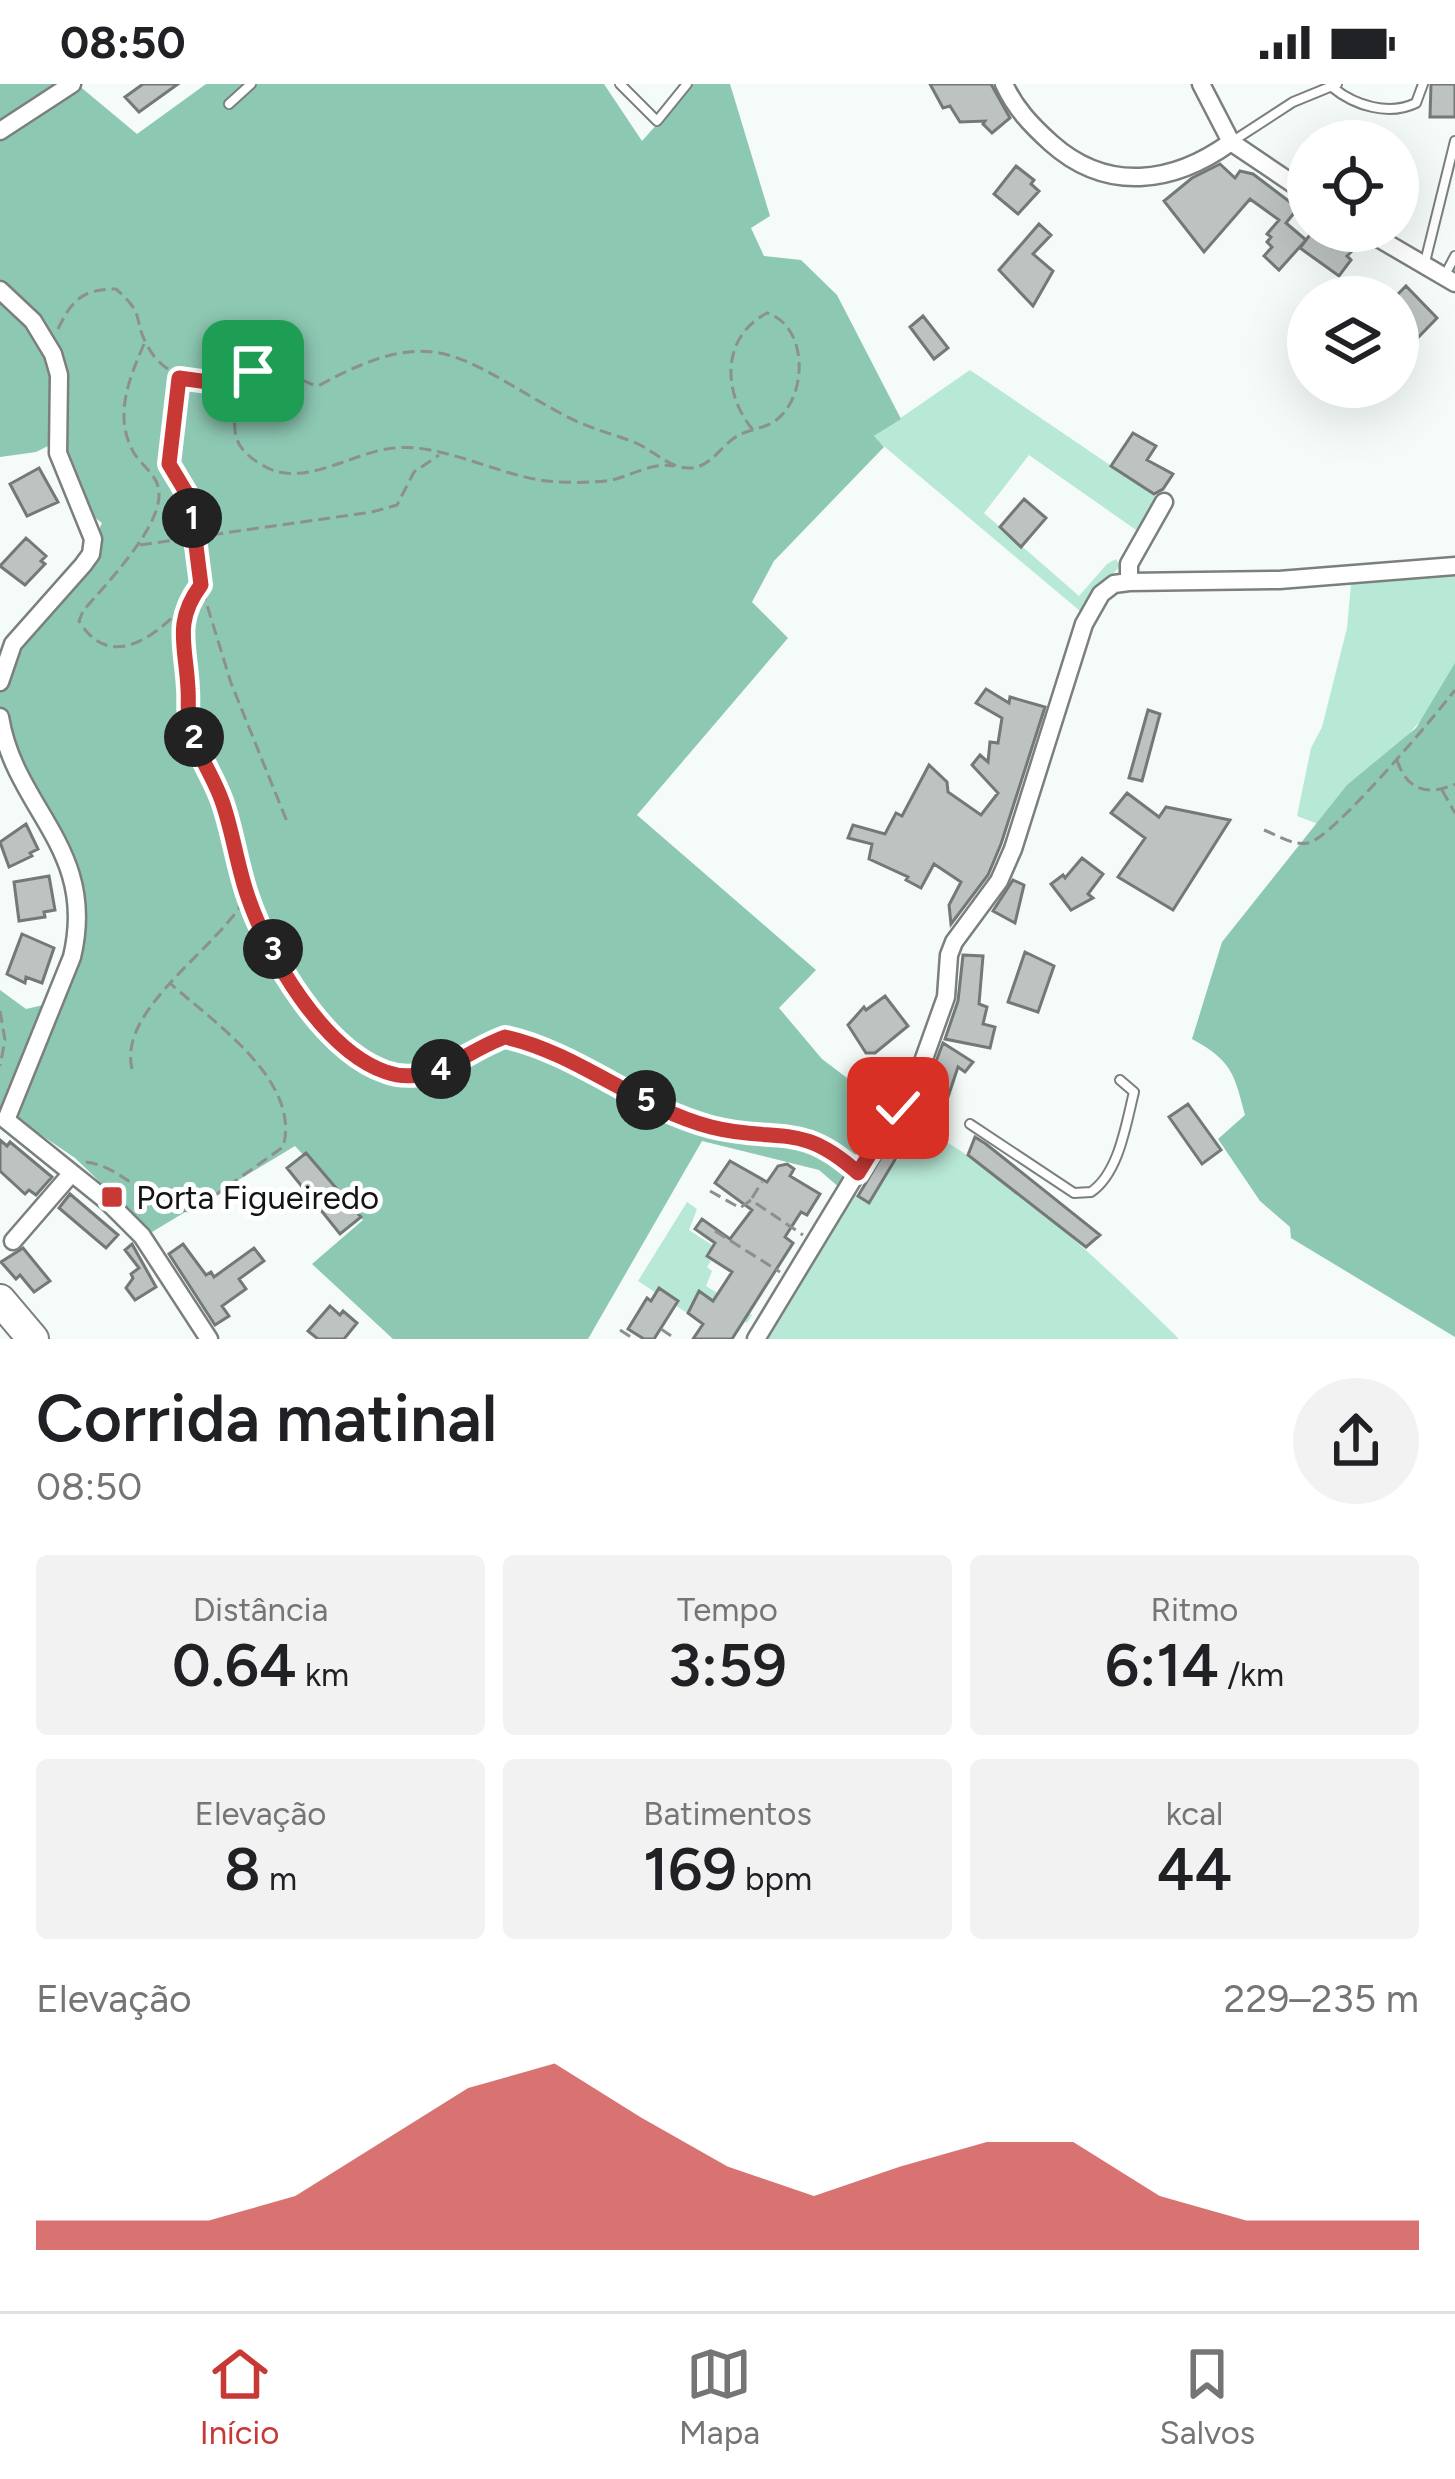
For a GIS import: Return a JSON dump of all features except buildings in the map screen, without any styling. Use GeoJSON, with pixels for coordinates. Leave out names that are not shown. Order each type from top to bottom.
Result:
{"type":"FeatureCollection","features":[{"type":"Feature","properties":{"kind":"highway"},"geometry":{"type":"LineString","coordinates":[[0,1300],[33,1339]]}},
{"type":"Feature","properties":{"kind":"street"},"geometry":{"type":"LineString","coordinates":[[0,131],[72,84]]}},
{"type":"Feature","properties":{"kind":"street"},"geometry":{"type":"LineString","coordinates":[[1004,84],[1012,102],[1058,150],[1109,176],[1166,175],[1207,160],[1232,142]]}},
{"type":"Feature","properties":{"kind":"street"},"geometry":{"type":"LineString","coordinates":[[1201,84],[1232,142],[1287,180]]}},
{"type":"Feature","properties":{"kind":"street"},"geometry":{"type":"LineString","coordinates":[[1400,252],[1424,267],[1452,269]]}},
{"type":"Feature","properties":{"kind":"street"},"geometry":{"type":"LineString","coordinates":[[0,290],[21,308],[50,347],[58,375],[58,453],[93,539],[91,554],[13,644],[0,682]]}},
{"type":"Feature","properties":{"kind":"street"},"geometry":{"type":"LineString","coordinates":[[1129,582],[1129,564],[1164,502]]}},
{"type":"Feature","properties":{"kind":"street"},"geometry":{"type":"LineString","coordinates":[[756,1339],[921,1067],[943,1010],[954,942],[999,881],[1013,849],[1084,625],[1101,594],[1114,584],[1129,582],[1279,580],[1455,566]]}},
{"type":"Feature","properties":{"kind":"street"},"geometry":{"type":"LineString","coordinates":[[0,717],[12,757],[73,876],[78,930],[57,995],[5,1116],[142,1235],[209,1339]]}},
{"type":"Feature","properties":{"kind":"street"},"geometry":{"type":"LineString","coordinates":[[14,1240],[71,1174]]}},
{"type":"Feature","properties":{"kind":"lane"},"geometry":{"type":"LineString","coordinates":[[230,104],[251,84]]}},
{"type":"Feature","properties":{"kind":"lane"},"geometry":{"type":"LineString","coordinates":[[620,84],[656,121],[687,84]]}},
{"type":"Feature","properties":{"kind":"lane"},"geometry":{"type":"LineString","coordinates":[[1232,142],[1262,119],[1334,85],[1349,99],[1392,110],[1417,103],[1423,84]]}},
{"type":"Feature","properties":{"kind":"lane"},"geometry":{"type":"LineString","coordinates":[[1424,267],[1455,141]]}},
{"type":"Feature","properties":{"kind":"lane"},"geometry":{"type":"LineString","coordinates":[[970,1124],[1074,1193],[1090,1192],[1108,1172],[1129,1113],[1134,1092],[1120,1080]]}},
{"type":"Feature","properties":{"kind":"path"},"geometry":{"type":"LineString","coordinates":[[50,347],[71,304],[93,289],[116,289],[141,319],[144,342],[130,378],[124,418],[135,454],[160,491],[139,545],[82,611],[82,628],[114,647],[144,642],[201,585]]}},
{"type":"Feature","properties":{"kind":"path"},"geometry":{"type":"LineString","coordinates":[[230,385],[237,406],[233,435],[240,448],[280,474],[304,474],[413,446],[486,469],[550,482],[608,480],[662,464],[699,467],[734,438],[777,420],[797,391],[796,349],[790,328],[767,314],[742,331],[731,364],[733,395],[752,430]]}},
{"type":"Feature","properties":{"kind":"path"},"geometry":{"type":"LineString","coordinates":[[144,342],[179,378],[238,386],[260,364],[268,363],[318,386],[386,355],[418,349],[481,365],[566,417],[605,435],[628,439],[674,466]]}},
{"type":"Feature","properties":{"kind":"path"},"geometry":{"type":"LineString","coordinates":[[179,378],[169,464],[190,499],[201,585],[231,682],[288,824]]}},
{"type":"Feature","properties":{"kind":"path"},"geometry":{"type":"LineString","coordinates":[[139,545],[352,516],[397,505],[414,472],[441,454]]}},
{"type":"Feature","properties":{"kind":"path"},"geometry":{"type":"LineString","coordinates":[[186,605],[182,637],[189,724],[221,798],[247,895],[289,981],[345,1046],[386,1072],[412,1075],[447,1067],[505,1037],[709,1127],[808,1138],[833,1151],[858,1173]]}},
{"type":"Feature","properties":{"kind":"path"},"geometry":{"type":"LineString","coordinates":[[1264,830],[1295,843],[1312,843],[1339,821],[1455,690]]}},
{"type":"Feature","properties":{"kind":"path"},"geometry":{"type":"LineString","coordinates":[[1396,758],[1407,782],[1427,792],[1455,784]]}},
{"type":"Feature","properties":{"kind":"path"},"geometry":{"type":"LineString","coordinates":[[1442,790],[1455,813]]}},
{"type":"Feature","properties":{"kind":"path"},"geometry":{"type":"LineString","coordinates":[[132,1069],[134,1034],[171,984],[231,922],[247,895]]}},
{"type":"Feature","properties":{"kind":"path"},"geometry":{"type":"LineString","coordinates":[[71,1174],[86,1162],[102,1164],[167,1208],[193,1211],[284,1147],[285,1121],[268,1076],[225,1030],[171,984]]}},
{"type":"Feature","properties":{"kind":"path"},"geometry":{"type":"LineString","coordinates":[[0,1011],[5,1040],[0,1066]]}},
{"type":"Feature","properties":{"kind":"path"},"geometry":{"type":"LineString","coordinates":[[710,1191],[740,1208],[762,1182]]}},
{"type":"Feature","properties":{"kind":"path"},"geometry":{"type":"LineString","coordinates":[[751,1200],[814,1243]]}},
{"type":"Feature","properties":{"kind":"path"},"geometry":{"type":"LineString","coordinates":[[715,1232],[792,1279]]}},
{"type":"Feature","properties":{"kind":"path"},"geometry":{"type":"LineString","coordinates":[[661,1328],[676,1339]]}},
{"type":"Feature","properties":{"kind":"path"},"geometry":{"type":"LineString","coordinates":[[620,1330],[634,1339]]}},
{"type":"Feature","properties":{"kind":"green space"},"geometry":{"type":"Polygon","coordinates":[[[0,84],[77,84],[137,134],[206,84],[604,84],[642,141],[693,84],[730,84],[770,216],[751,228],[764,256],[801,260],[837,295],[901,419],[874,436],[884,447],[774,561],[752,602],[788,638],[637,815],[816,970],[779,1008],[822,1059],[888,1109],[840,1188],[819,1170],[702,1141],[588,1339],[393,1339],[312,1264],[363,1220],[295,1146],[152,1232],[75,1158],[0,1107],[0,990],[26,1009],[52,1003],[81,896],[0,738],[0,668],[80,573],[102,523],[90,514],[56,442],[36,452],[0,457],[0,84]]]}},
{"type":"Feature","properties":{"kind":"green space"},"geometry":{"type":"Polygon","coordinates":[[[970,370],[1160,499],[1139,532],[1029,455],[984,513],[1079,596],[1116,559],[1120,566],[1080,611],[873,437],[970,370]]]}},
{"type":"Feature","properties":{"kind":"green space"},"geometry":{"type":"Polygon","coordinates":[[[1455,575],[1455,682],[1326,827],[1297,816],[1311,748],[1322,727],[1347,628],[1351,584],[1455,575]]]}},
{"type":"Feature","properties":{"kind":"green space"},"geometry":{"type":"Polygon","coordinates":[[[1455,663],[1455,1337],[1291,1238],[1290,1227],[1260,1201],[1218,1139],[1245,1115],[1238,1088],[1216,1054],[1192,1039],[1222,942],[1347,785],[1416,728],[1455,663]]]}},
{"type":"Feature","properties":{"kind":"green space"},"geometry":{"type":"Polygon","coordinates":[[[939,1137],[1034,1206],[1179,1339],[764,1339],[855,1194],[869,1202],[894,1162],[939,1137]]]}},
{"type":"Feature","properties":{"kind":"green space"},"geometry":{"type":"Polygon","coordinates":[[[687,1202],[697,1209],[689,1230],[712,1245],[705,1256],[712,1271],[706,1286],[752,1315],[747,1323],[701,1293],[687,1313],[638,1281],[687,1202]]]}},
{"type":"Feature","properties":{"kind":"place","name":"Porta Figueiredo"},"geometry":{"type":"Point","coordinates":[112,1197]}},
{"type":"Feature","properties":{"kind":"route"},"geometry":{"type":"LineString","coordinates":[[253,371],[238,386],[179,378],[169,464],[190,499],[201,585],[186,605],[182,637],[189,724],[221,798],[247,895],[289,981],[312,1013],[345,1046],[386,1072],[412,1075],[447,1067],[505,1037],[709,1127],[808,1138],[833,1151],[858,1173],[898,1108]]}}]}
